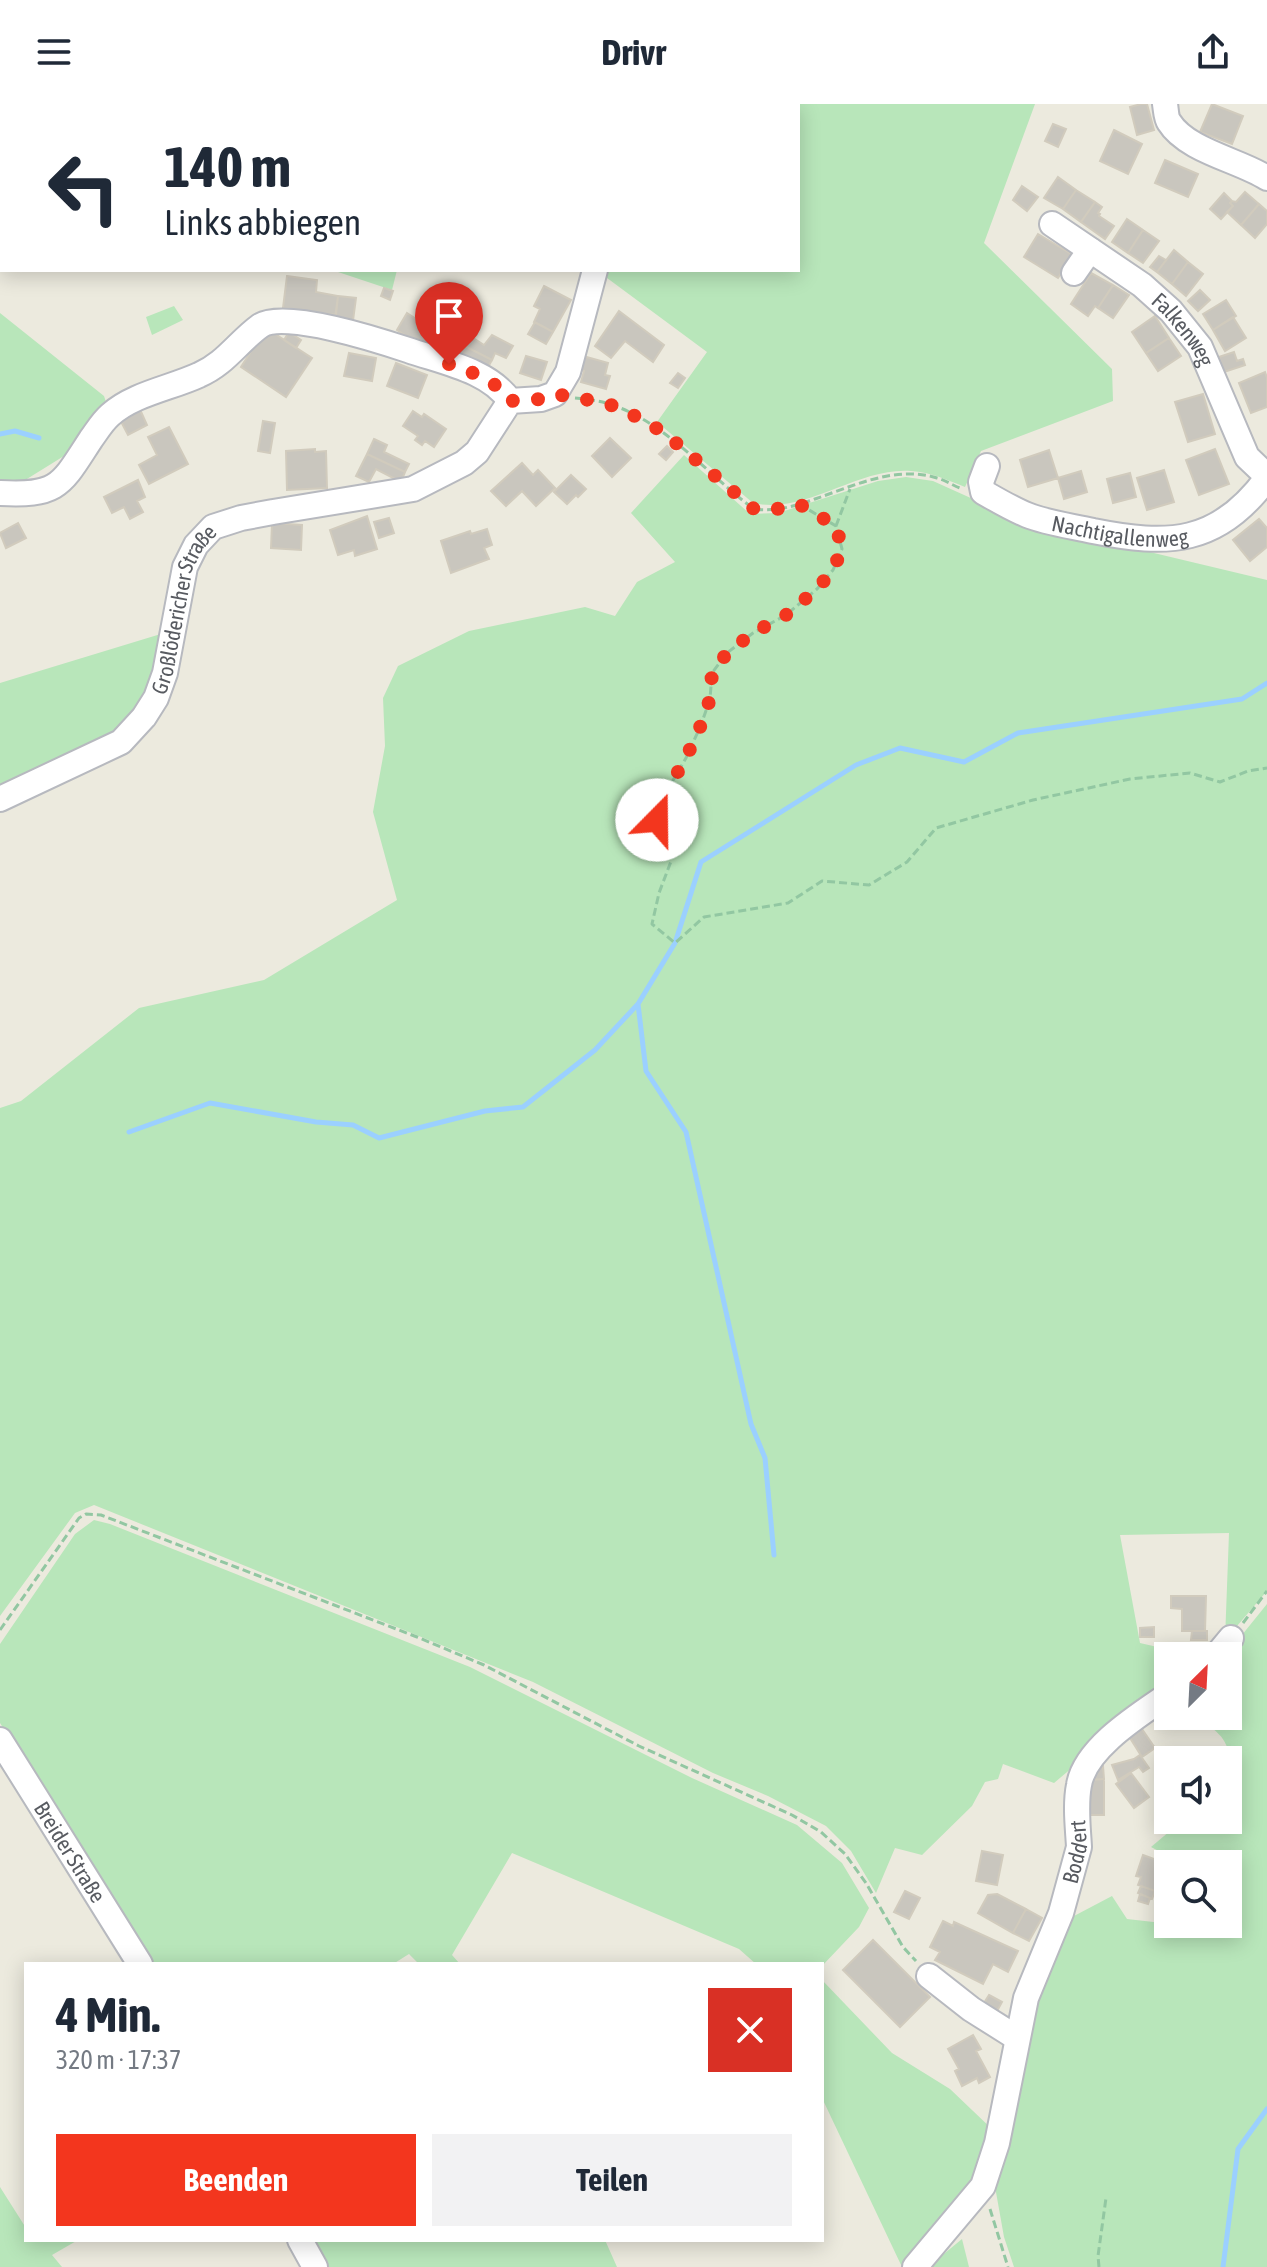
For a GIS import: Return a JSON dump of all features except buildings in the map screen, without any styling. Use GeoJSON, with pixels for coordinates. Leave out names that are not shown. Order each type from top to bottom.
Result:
{"type":"FeatureCollection","features":[{"type":"Feature","properties":{"kind":"street"},"geometry":{"type":"LineString","coordinates":[[1165,104],[1168,121],[1190,143],[1249,166],[1267,178]]}},
{"type":"Feature","properties":{"kind":"street","name":"Falkenweg"},"geometry":{"type":"LineString","coordinates":[[1052,224],[1142,285],[1171,311],[1200,347],[1247,457],[1267,477]]}},
{"type":"Feature","properties":{"kind":"street"},"geometry":{"type":"LineString","coordinates":[[1074,273],[1090,250]]}},
{"type":"Feature","properties":{"kind":"street"},"geometry":{"type":"LineString","coordinates":[[0,493],[35,493],[56,485],[72,471],[110,415],[146,395],[214,368],[262,324],[273,321],[335,329],[387,343],[472,372],[495,384],[510,401],[541,399],[555,394],[568,372],[594,272]]}},
{"type":"Feature","properties":{"kind":"street","name":"Großlödericher Straße"},"geometry":{"type":"LineString","coordinates":[[0,799],[121,742],[144,717],[156,698],[165,673],[185,567],[196,545],[213,527],[241,518],[413,489],[464,463],[477,452],[510,401]]}},
{"type":"Feature","properties":{"kind":"street"},"geometry":{"type":"LineString","coordinates":[[983,492],[981,482],[987,466]]}},
{"type":"Feature","properties":{"kind":"street","name":"Nachtigallenweg"},"geometry":{"type":"LineString","coordinates":[[983,492],[1028,515],[1151,540],[1195,534],[1214,527],[1252,499],[1267,477]]}},
{"type":"Feature","properties":{"kind":"street","name":"Boddert"},"geometry":{"type":"LineString","coordinates":[[983,2186],[997,2143],[1026,1998],[1061,1913],[1077,1857],[1079,1785],[1085,1768],[1094,1754],[1154,1706]]}},
{"type":"Feature","properties":{"kind":"street","name":"Breider Straße"},"geometry":{"type":"LineString","coordinates":[[0,1740],[139,1962]]}},
{"type":"Feature","properties":{"kind":"street"},"geometry":{"type":"LineString","coordinates":[[929,1976],[980,2015],[1017,2038]]}},
{"type":"Feature","properties":{"kind":"street"},"geometry":{"type":"LineString","coordinates":[[915,2267],[983,2186]]}},
{"type":"Feature","properties":{"kind":"street"},"geometry":{"type":"LineString","coordinates":[[301,2242],[315,2267]]}},
{"type":"Feature","properties":{"kind":"path"},"geometry":{"type":"LineString","coordinates":[[555,394],[606,403],[663,432],[754,509],[768,511],[799,504],[882,477],[903,474],[934,477],[964,489],[983,492]]}},
{"type":"Feature","properties":{"kind":"path"},"geometry":{"type":"LineString","coordinates":[[851,486],[836,526],[842,549],[833,570],[817,589],[786,615],[753,633],[727,653],[712,673],[710,699],[701,725],[665,794],[657,820],[662,840],[673,856],[659,893],[652,924],[675,943],[704,917],[788,903],[822,881],[869,885],[907,862],[936,828],[1033,800],[1130,779],[1190,773],[1220,782],[1248,771],[1267,768]]}},
{"type":"Feature","properties":{"kind":"path"},"geometry":{"type":"LineString","coordinates":[[799,504],[836,526]]}},
{"type":"Feature","properties":{"kind":"path"},"geometry":{"type":"LineString","coordinates":[[0,1630],[79,1518],[86,1514],[101,1515],[484,1665],[639,1746],[792,1815],[821,1832],[845,1854],[866,1883],[903,1947],[929,1976]]}},
{"type":"Feature","properties":{"kind":"path"},"geometry":{"type":"LineString","coordinates":[[1228,1642],[1267,1591]]}},
{"type":"Feature","properties":{"kind":"path"},"geometry":{"type":"LineString","coordinates":[[983,2186],[1008,2267]]}},
{"type":"Feature","properties":{"kind":"path"},"geometry":{"type":"LineString","coordinates":[[1099,2267],[1106,2198]]}},
{"type":"Feature","properties":{"kind":"green space"},"geometry":{"type":"Polygon","coordinates":[[[800,104],[1035,104],[984,243],[1112,369],[1113,401],[981,451],[965,487],[925,473],[891,472],[793,502],[773,505],[753,503],[657,422],[707,352],[603,275],[604,272],[800,272],[800,104]]]}},
{"type":"Feature","properties":{"kind":"green space"},"geometry":{"type":"Polygon","coordinates":[[[338,272],[396,272],[392,290],[338,272]]]}},
{"type":"Feature","properties":{"kind":"green space"},"geometry":{"type":"Polygon","coordinates":[[[174,306],[183,320],[152,335],[146,317],[174,306]]]}},
{"type":"Feature","properties":{"kind":"green space"},"geometry":{"type":"Polygon","coordinates":[[[0,313],[104,396],[106,402],[72,451],[14,487],[0,487],[0,313]]]}},
{"type":"Feature","properties":{"kind":"green space"},"geometry":{"type":"Polygon","coordinates":[[[684,455],[750,514],[778,513],[878,481],[906,477],[933,481],[1024,522],[1267,580],[1267,1591],[1225,1640],[1229,1533],[1120,1535],[1140,1643],[1154,1646],[1154,1699],[1054,1783],[1003,1764],[998,1779],[985,1782],[972,1806],[922,1855],[895,1848],[876,1893],[851,1851],[826,1826],[768,1796],[713,1773],[533,1682],[94,1505],[75,1513],[0,1616],[0,1108],[21,1101],[139,1008],[264,980],[397,900],[373,812],[385,746],[383,698],[398,666],[469,631],[585,607],[615,616],[637,582],[675,562],[631,513],[684,455]]]}},
{"type":"Feature","properties":{"kind":"green space"},"geometry":{"type":"Polygon","coordinates":[[[164,633],[155,681],[137,715],[102,742],[0,788],[0,683],[164,633]]]}},
{"type":"Feature","properties":{"kind":"green space"},"geometry":{"type":"Polygon","coordinates":[[[94,1520],[110,1524],[470,1667],[692,1778],[797,1825],[842,1863],[869,1908],[859,1927],[824,1964],[754,1962],[739,1949],[512,1853],[452,1955],[458,1962],[417,1962],[409,1954],[396,1962],[150,1962],[0,1723],[0,1644],[75,1534],[94,1520]]]}},
{"type":"Feature","properties":{"kind":"green space"},"geometry":{"type":"Polygon","coordinates":[[[1267,1604],[1267,2267],[1014,2267],[1004,2237],[994,2181],[1040,1978],[1074,1916],[1112,1896],[1127,1919],[1154,1922],[1154,1938],[1242,1938],[1242,1850],[1157,1850],[1151,1847],[1166,1834],[1242,1834],[1242,1746],[1226,1746],[1214,1730],[1242,1730],[1242,1642],[1236,1642],[1267,1604]]]}},
{"type":"Feature","properties":{"kind":"green space"},"geometry":{"type":"Polygon","coordinates":[[[824,1982],[892,2053],[950,2089],[994,2131],[979,2181],[907,2267],[902,2267],[824,2102],[824,1982]]]}},
{"type":"Feature","properties":{"kind":"green space"},"geometry":{"type":"Polygon","coordinates":[[[0,2187],[24,2225],[24,2242],[75,2242],[52,2255],[62,2267],[0,2267],[0,2187]]]}},
{"type":"Feature","properties":{"kind":"green space"},"geometry":{"type":"Polygon","coordinates":[[[962,2239],[969,2267],[928,2267],[962,2239]]]}},
{"type":"Feature","properties":{"kind":"green space"},"geometry":{"type":"Polygon","coordinates":[[[313,2242],[606,2242],[617,2267],[327,2267],[313,2242]]]}},
{"type":"Feature","properties":{"kind":"waterway"},"geometry":{"type":"LineString","coordinates":[[0,434],[15,431],[39,438]]}},
{"type":"Feature","properties":{"kind":"waterway"},"geometry":{"type":"LineString","coordinates":[[774,1555],[765,1458],[751,1424],[686,1132],[646,1071],[638,1004],[675,943],[701,862],[856,765],[900,748],[964,762],[1018,733],[1242,699],[1267,683]]}},
{"type":"Feature","properties":{"kind":"waterway"},"geometry":{"type":"LineString","coordinates":[[129,1132],[210,1103],[316,1122],[353,1125],[379,1138],[485,1111],[523,1107],[595,1050],[638,1004]]}},
{"type":"Feature","properties":{"kind":"waterway"},"geometry":{"type":"LineString","coordinates":[[1223,2267],[1238,2149],[1267,2109]]}},
{"type":"Feature","properties":{"kind":"route"},"geometry":{"type":"LineString","coordinates":[[449,364],[495,384],[510,401],[541,399],[555,394],[606,403],[626,411],[663,432],[754,509],[768,511],[799,504],[836,526],[842,549],[833,570],[817,589],[786,615],[753,633],[727,653],[712,673],[710,699],[701,725],[665,794],[657,820]]}}]}
